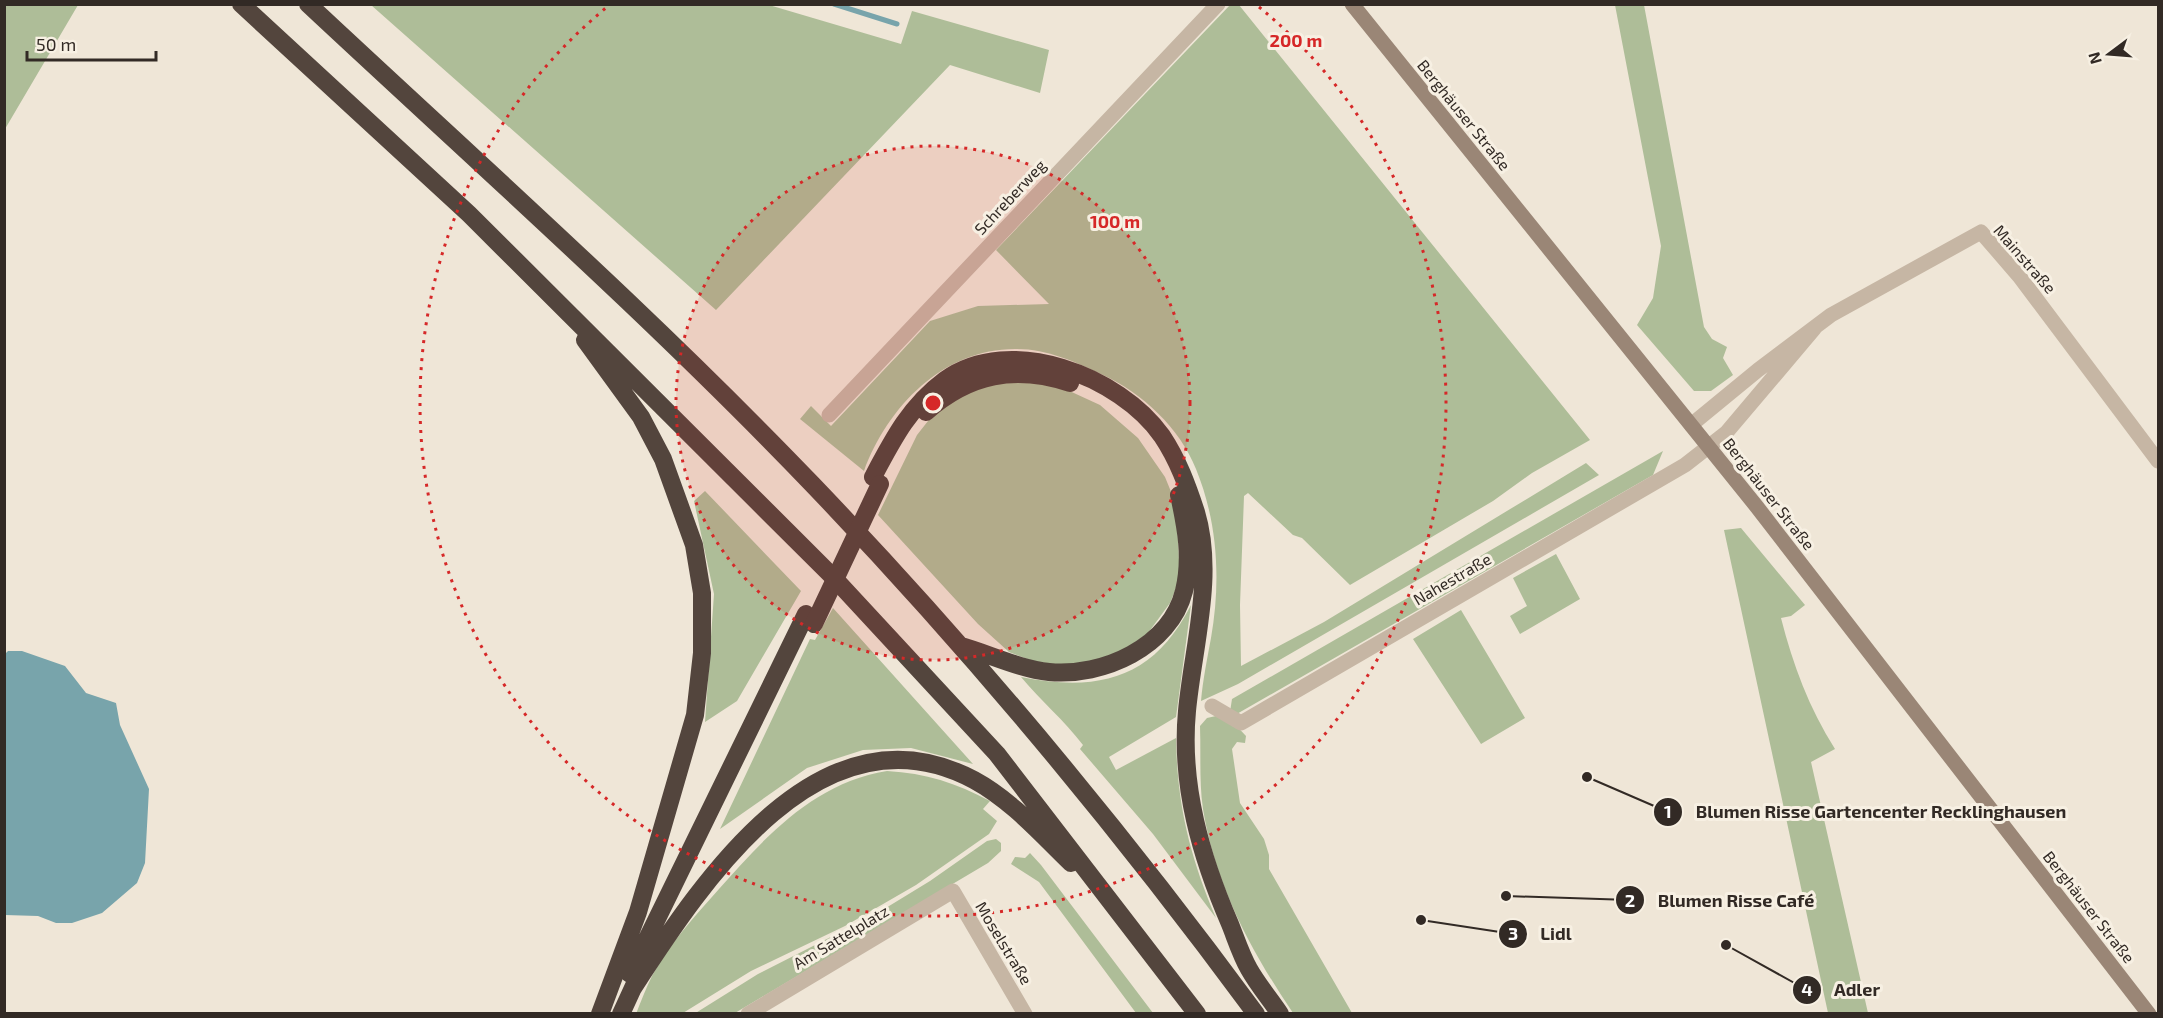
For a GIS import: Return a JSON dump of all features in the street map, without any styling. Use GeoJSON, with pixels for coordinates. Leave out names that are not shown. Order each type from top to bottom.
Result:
{"type":"FeatureCollection","features":[{"type":"Feature","properties":{"kind":"highway"},"geometry":{"type":"LineString","coordinates":[[241,4],[469,214],[834,578],[997,754],[1122,913],[1197,1014]]}},
{"type":"Feature","properties":{"kind":"highway"},"geometry":{"type":"LineString","coordinates":[[308,4],[649,322],[810,482],[961,646],[1080,787],[1204,943],[1256,1014]]}},
{"type":"Feature","properties":{"kind":"highway"},"geometry":{"type":"LineString","coordinates":[[554,297],[641,417],[663,459],[694,545],[702,593],[702,653],[695,715],[638,912],[600,1014]]}},
{"type":"Feature","properties":{"kind":"highway"},"geometry":{"type":"LineString","coordinates":[[621,1014],[877,480],[899,427],[918,403],[948,378],[977,365],[1002,360],[1031,360],[1057,366],[1095,381],[1126,401],[1143,415],[1161,435],[1180,467],[1197,515],[1203,550],[1203,580],[1186,732],[1188,774],[1203,857],[1249,969],[1280,1014]]}},
{"type":"Feature","properties":{"kind":"highway"},"geometry":{"type":"LineString","coordinates":[[877,480],[910,429],[941,399],[972,382],[1011,373],[1051,377],[1104,399],[1143,431],[1161,457],[1179,494],[1187,532],[1189,560],[1184,592],[1167,624],[1151,642],[1132,655],[1101,669],[1074,673],[1047,672],[961,646]]}},
{"type":"Feature","properties":{"kind":"highway"},"geometry":{"type":"LineString","coordinates":[[610,1014],[810,619]]}},
{"type":"Feature","properties":{"kind":"highway"},"geometry":{"type":"LineString","coordinates":[[633,988],[691,902],[765,819],[789,799],[822,778],[876,761],[923,762],[975,780],[1012,806],[1122,913]]}},
{"type":"Feature","properties":{"kind":"street","name":"Schreberweg"},"geometry":{"type":"LineString","coordinates":[[829,415],[1218,4]]}},
{"type":"Feature","properties":{"kind":"street","name":"Berghäuser Straße"},"geometry":{"type":"LineString","coordinates":[[1352,4],[1691,425],[2149,1014]]}},
{"type":"Feature","properties":{"kind":"street","name":"Mainstraße"},"geometry":{"type":"LineString","coordinates":[[1691,425],[1758,370],[1831,315],[1982,232],[2019,276],[2158,461]]}},
{"type":"Feature","properties":{"kind":"street","name":"Mainstraße"},"geometry":{"type":"LineString","coordinates":[[1708,447],[1726,433],[1814,329]]}},
{"type":"Feature","properties":{"kind":"street","name":"Nahestraße"},"geometry":{"type":"LineString","coordinates":[[1212,706],[1241,723],[1685,465],[1708,447]]}},
{"type":"Feature","properties":{"kind":"street","name":"Am Sattelplatz"},"geometry":{"type":"LineString","coordinates":[[748,1014],[952,891]]}},
{"type":"Feature","properties":{"kind":"street","name":"Moselstraße"},"geometry":{"type":"LineString","coordinates":[[952,891],[1025,1014]]}},
{"type":"Feature","properties":{"kind":"green space"},"geometry":{"type":"Polygon","coordinates":[[[4,5],[78,5],[5,129],[4,5]]]}},
{"type":"Feature","properties":{"kind":"green space"},"geometry":{"type":"Polygon","coordinates":[[[371,5],[769,5],[901,44],[912,11],[1049,50],[1040,93],[950,65],[716,310],[371,5]]]}},
{"type":"Feature","properties":{"kind":"green space"},"geometry":{"type":"Polygon","coordinates":[[[1230,5],[1239,5],[1590,440],[1532,473],[1493,501],[1350,585],[1302,538],[1293,535],[1248,493],[1244,496],[1240,605],[1241,666],[1324,622],[1586,463],[1599,475],[1238,684],[1201,701],[1216,595],[1216,552],[1209,510],[1196,469],[1180,440],[1158,413],[1132,392],[1082,365],[1039,351],[1017,349],[990,351],[966,358],[943,370],[922,385],[904,404],[874,447],[864,471],[800,419],[811,406],[831,426],[930,321],[978,306],[1049,304],[996,250],[1230,5]]]}},
{"type":"Feature","properties":{"kind":"green space"},"geometry":{"type":"Polygon","coordinates":[[[1615,5],[1644,5],[1704,327],[1712,339],[1727,347],[1723,358],[1733,375],[1711,391],[1694,391],[1637,325],[1653,298],[1661,246],[1615,5]]]}},
{"type":"Feature","properties":{"kind":"green space"},"geometry":{"type":"Polygon","coordinates":[[[1022,380],[1063,388],[1100,405],[1138,438],[1165,477],[1176,504],[1180,578],[1170,603],[1148,633],[1113,658],[1065,666],[1033,661],[1009,652],[978,624],[878,515],[917,435],[928,421],[942,408],[980,386],[1022,380]]]}},
{"type":"Feature","properties":{"kind":"green space"},"geometry":{"type":"Polygon","coordinates":[[[1663,451],[1653,475],[1235,715],[1230,712],[1232,699],[1663,451]]]}},
{"type":"Feature","properties":{"kind":"green space"},"geometry":{"type":"Polygon","coordinates":[[[705,491],[801,591],[737,701],[705,722],[714,594],[694,501],[705,491]]]}},
{"type":"Feature","properties":{"kind":"green space"},"geometry":{"type":"Polygon","coordinates":[[[1741,528],[1805,605],[1791,616],[1781,618],[1803,686],[1817,718],[1835,749],[1811,762],[1868,1013],[1828,1013],[1724,530],[1741,528]]]}},
{"type":"Feature","properties":{"kind":"green space"},"geometry":{"type":"Polygon","coordinates":[[[1556,554],[1580,599],[1520,634],[1510,616],[1527,606],[1513,578],[1556,554]]]}},
{"type":"Feature","properties":{"kind":"green space"},"geometry":{"type":"Polygon","coordinates":[[[1191,605],[1176,717],[1109,757],[1116,770],[1176,738],[1182,808],[1192,852],[1216,918],[1153,834],[1080,749],[1083,745],[1076,736],[1021,677],[1075,683],[1099,681],[1121,675],[1141,665],[1159,650],[1176,630],[1191,605]]]}},
{"type":"Feature","properties":{"kind":"green space"},"geometry":{"type":"Polygon","coordinates":[[[833,608],[973,764],[911,748],[863,750],[807,768],[720,829],[810,639],[815,640],[833,608]]]}},
{"type":"Feature","properties":{"kind":"green space"},"geometry":{"type":"Polygon","coordinates":[[[1461,610],[1525,718],[1481,744],[1413,639],[1461,610]]]}},
{"type":"Feature","properties":{"kind":"green space"},"geometry":{"type":"Polygon","coordinates":[[[1216,716],[1231,720],[1246,736],[1245,743],[1237,742],[1232,749],[1240,803],[1264,839],[1269,855],[1269,869],[1352,1013],[1293,1013],[1263,966],[1237,916],[1216,864],[1203,809],[1200,726],[1207,718],[1216,716]]]}},
{"type":"Feature","properties":{"kind":"green space"},"geometry":{"type":"Polygon","coordinates":[[[887,771],[928,777],[965,789],[990,801],[983,809],[997,821],[989,834],[916,885],[845,926],[751,971],[683,1013],[636,1014],[652,976],[674,942],[755,850],[793,815],[814,800],[861,777],[887,771]]]}},
{"type":"Feature","properties":{"kind":"green space"},"geometry":{"type":"Polygon","coordinates":[[[996,839],[1001,843],[1001,851],[988,863],[735,1013],[694,1014],[758,974],[876,914],[930,881],[987,841],[996,839]]]}},
{"type":"Feature","properties":{"kind":"green space"},"geometry":{"type":"Polygon","coordinates":[[[1030,853],[1153,1013],[1136,1013],[1039,882],[1011,864],[1015,857],[1025,858],[1030,853]]]}},
{"type":"Feature","properties":{"kind":"water"},"geometry":{"type":"Polygon","coordinates":[[[8,651],[22,651],[65,666],[86,693],[116,703],[120,725],[149,789],[145,863],[137,883],[102,913],[72,923],[56,923],[38,916],[5,915],[4,655],[8,651]]]}},
{"type":"Feature","properties":{"kind":"waterway"},"geometry":{"type":"LineString","coordinates":[[834,4],[897,24]]}},
{"type":"Feature","properties":{"kind":"place","name":"Blumen Risse Gartencenter Recklinghausen"},"geometry":{"type":"Point","coordinates":[1587,777]}},
{"type":"Feature","properties":{"kind":"place","name":"Blumen Risse Café"},"geometry":{"type":"Point","coordinates":[1506,896]}},
{"type":"Feature","properties":{"kind":"place","name":"Lidl"},"geometry":{"type":"Point","coordinates":[1421,920]}},
{"type":"Feature","properties":{"kind":"place","name":"Adler"},"geometry":{"type":"Point","coordinates":[1726,945]}}]}
